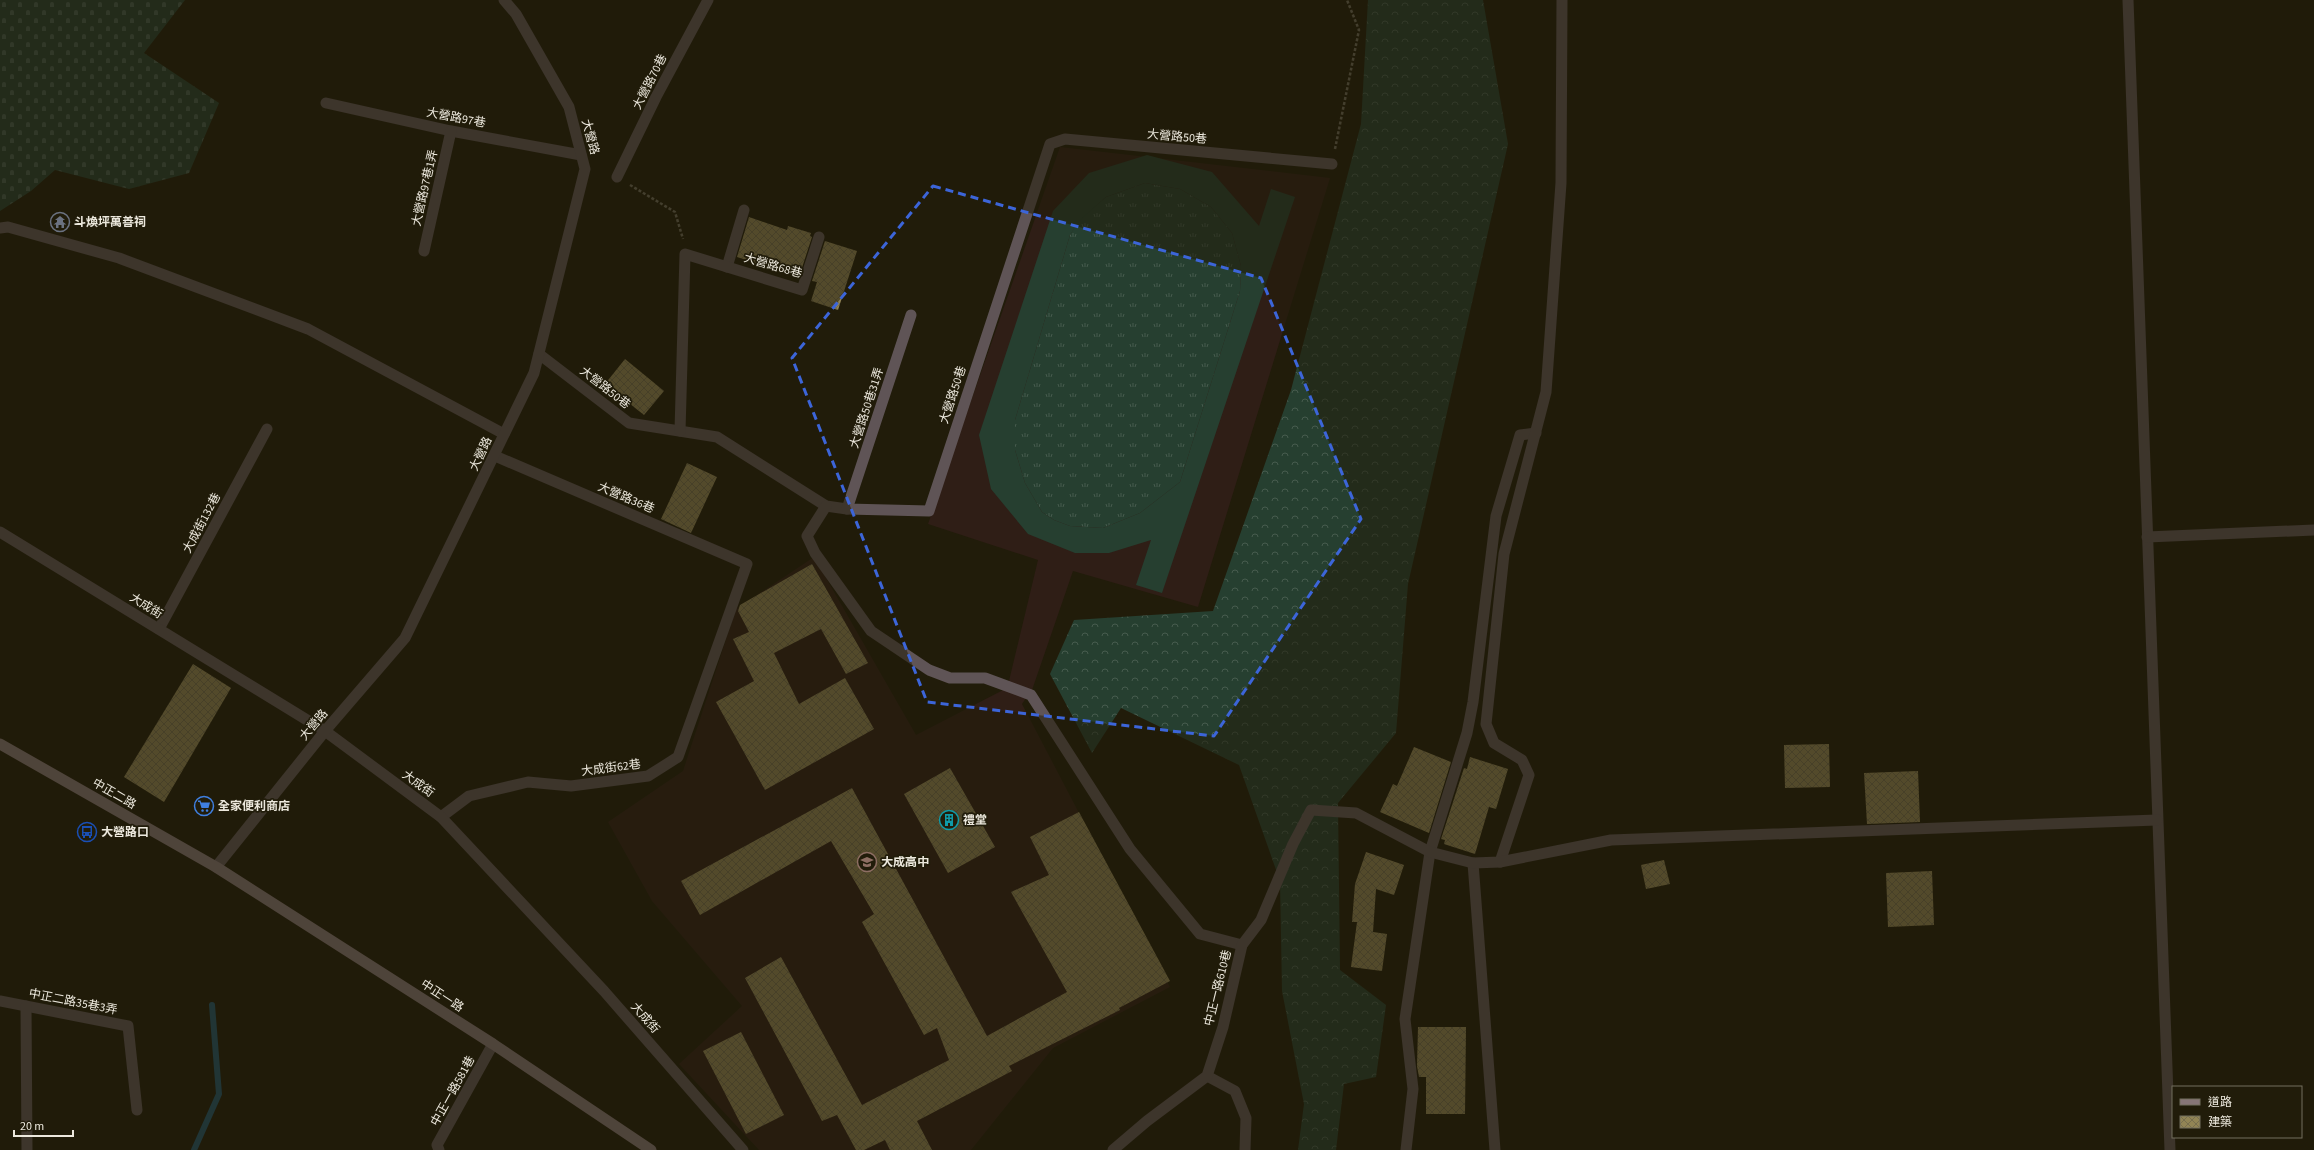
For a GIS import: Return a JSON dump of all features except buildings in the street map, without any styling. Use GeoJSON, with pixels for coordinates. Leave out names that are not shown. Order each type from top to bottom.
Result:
{"type":"FeatureCollection","features":[{"type":"Feature","properties":{"kind":"main road","name":"中正二路"},"geometry":{"type":"LineString","coordinates":[[0,744],[216,867]]}},
{"type":"Feature","properties":{"kind":"main road","name":"中正一路"},"geometry":{"type":"LineString","coordinates":[[216,867],[494,1044],[651,1150]]}},
{"type":"Feature","properties":{"kind":"street","name":"大營路"},"geometry":{"type":"LineString","coordinates":[[216,867],[325,731],[405,638],[465,512],[495,456],[504,434],[534,373],[585,169],[569,107],[516,14],[504,0]]}},
{"type":"Feature","properties":{"kind":"street","name":"大營路70巷"},"geometry":{"type":"LineString","coordinates":[[617,177],[656,97],[708,0]]}},
{"type":"Feature","properties":{"kind":"street"},"geometry":{"type":"LineString","coordinates":[[1500,862],[1529,774],[1522,760],[1494,743],[1486,724],[1504,554],[1546,392],[1561,183],[1562,0]]}},
{"type":"Feature","properties":{"kind":"street"},"geometry":{"type":"LineString","coordinates":[[2128,0],[2170,1150]]}},
{"type":"Feature","properties":{"kind":"street","name":"大營路97巷"},"geometry":{"type":"LineString","coordinates":[[326,103],[451,131],[582,155]]}},
{"type":"Feature","properties":{"kind":"street","name":"大營路97巷1弄"},"geometry":{"type":"LineString","coordinates":[[424,251],[451,131]]}},
{"type":"Feature","properties":{"kind":"street","name":"大營路50巷"},"geometry":{"type":"LineString","coordinates":[[539,354],[629,423],[717,437],[826,506],[847,509],[929,511],[1050,144],[1065,140],[1332,164]]}},
{"type":"Feature","properties":{"kind":"street"},"geometry":{"type":"LineString","coordinates":[[727,266],[744,210]]}},
{"type":"Feature","properties":{"kind":"street"},"geometry":{"type":"LineString","coordinates":[[0,228],[8,227],[119,258],[308,329],[504,434]]}},
{"type":"Feature","properties":{"kind":"street","name":"大營路68巷"},"geometry":{"type":"LineString","coordinates":[[685,254],[802,290],[819,237]]}},
{"type":"Feature","properties":{"kind":"street"},"geometry":{"type":"LineString","coordinates":[[680,432],[685,254]]}},
{"type":"Feature","properties":{"kind":"street","name":"大營路50巷31弄"},"geometry":{"type":"LineString","coordinates":[[847,509],[911,316]]}},
{"type":"Feature","properties":{"kind":"street","name":"大成街132巷"},"geometry":{"type":"LineString","coordinates":[[159,629],[267,429]]}},
{"type":"Feature","properties":{"kind":"street"},"geometry":{"type":"LineString","coordinates":[[1406,1150],[1412,1089],[1405,1019],[1430,852],[1468,726],[1496,516],[1520,435],[1536,433]]}},
{"type":"Feature","properties":{"kind":"street","name":"大營路36巷"},"geometry":{"type":"LineString","coordinates":[[495,456],[747,564]]}},
{"type":"Feature","properties":{"kind":"street"},"geometry":{"type":"LineString","coordinates":[[826,506],[807,536],[815,553],[871,631],[929,670],[950,678],[985,678],[1031,695],[1130,849],[1200,934],[1242,945]]}},
{"type":"Feature","properties":{"kind":"street"},"geometry":{"type":"LineString","coordinates":[[2147,537],[2314,530]]}},
{"type":"Feature","properties":{"kind":"street","name":"大成街"},"geometry":{"type":"LineString","coordinates":[[0,532],[325,731],[441,817],[604,991],[743,1150]]}},
{"type":"Feature","properties":{"kind":"street","name":"大成街62巷"},"geometry":{"type":"LineString","coordinates":[[441,817],[469,796],[528,782],[571,786],[648,776],[678,757],[747,564]]}},
{"type":"Feature","properties":{"kind":"street","name":"中正一路610巷"},"geometry":{"type":"LineString","coordinates":[[1207,1076],[1222,1028],[1242,945],[1261,920],[1293,844],[1311,810],[1356,813],[1430,852]]}},
{"type":"Feature","properties":{"kind":"street"},"geometry":{"type":"LineString","coordinates":[[1430,852],[1473,863],[1500,862],[1611,840],[2157,820]]}},
{"type":"Feature","properties":{"kind":"street"},"geometry":{"type":"LineString","coordinates":[[1473,863],[1495,1150]]}},
{"type":"Feature","properties":{"kind":"street","name":"中正二路35巷3弄"},"geometry":{"type":"LineString","coordinates":[[0,1001],[128,1026],[137,1110]]}},
{"type":"Feature","properties":{"kind":"street"},"geometry":{"type":"LineString","coordinates":[[26,1006],[27,1150]]}},
{"type":"Feature","properties":{"kind":"street","name":"中正一路581巷"},"geometry":{"type":"LineString","coordinates":[[439,1150],[437,1145],[494,1044]]}},
{"type":"Feature","properties":{"kind":"street"},"geometry":{"type":"LineString","coordinates":[[1113,1150],[1147,1121],[1207,1076],[1235,1091],[1246,1118],[1245,1150]]}},
{"type":"Feature","properties":{"kind":"path"},"geometry":{"type":"LineString","coordinates":[[1332,164],[1359,30],[1347,0]]}},
{"type":"Feature","properties":{"kind":"path"},"geometry":{"type":"LineString","coordinates":[[617,177],[675,212],[685,245],[685,254]]}},
{"type":"Feature","properties":{"kind":"highlighted area"},"geometry":{"type":"Polygon","coordinates":[[[933,186],[1261,278],[1361,519],[1214,736],[927,702],[792,358],[933,186]]]}},
{"type":"Feature","properties":{"kind":"shaded area"},"geometry":{"type":"Polygon","coordinates":[[[1060,147],[1330,178],[1198,607],[1073,571],[1031,693],[1008,685],[1038,560],[928,524],[1060,147]]]}},
{"type":"Feature","properties":{"kind":"shaded area","name":"大成高中"},"geometry":{"type":"Polygon","coordinates":[[[814,557],[916,735],[1007,688],[1028,695],[1022,704],[1170,987],[1053,1048],[971,1150],[759,1150],[679,1064],[742,1006],[652,901],[608,822],[683,771],[736,609],[814,557]]]}},
{"type":"Feature","properties":{"kind":"green space"},"geometry":{"type":"Polygon","coordinates":[[[0,0],[185,0],[144,53],[219,103],[189,173],[129,189],[55,170],[31,191],[0,211],[0,0]]]}},
{"type":"Feature","properties":{"kind":"green space"},"geometry":{"type":"Polygon","coordinates":[[[1368,0],[1483,0],[1508,144],[1408,584],[1396,733],[1338,803],[1340,970],[1386,1005],[1376,1077],[1344,1084],[1336,1150],[1298,1150],[1304,1104],[1282,991],[1280,881],[1239,765],[1121,708],[1092,753],[1050,674],[1074,620],[1213,611],[1291,390],[1361,124],[1368,0]]]}},
{"type":"Feature","properties":{"kind":"green space"},"geometry":{"type":"Polygon","coordinates":[[[1147,155],[1212,172],[1259,226],[1271,189],[1295,197],[1162,593],[1136,585],[1151,540],[1109,553],[1075,553],[1028,534],[991,489],[979,435],[1053,211],[1089,173],[1147,155]],[[1145,183],[1106,197],[1079,221],[1070,235],[1015,420],[1015,450],[1025,483],[1042,512],[1054,520],[1070,526],[1103,528],[1140,513],[1180,482],[1240,291],[1241,266],[1232,233],[1211,207],[1180,189],[1145,183]]]}},
{"type":"Feature","properties":{"kind":"green space"},"geometry":{"type":"Polygon","coordinates":[[[1145,183],[1180,189],[1211,207],[1232,233],[1241,266],[1240,291],[1180,482],[1140,513],[1103,528],[1070,526],[1054,520],[1042,512],[1025,483],[1015,450],[1015,420],[1070,235],[1078,221],[1106,197],[1145,183]]]}},
{"type":"Feature","properties":{"kind":"waterway"},"geometry":{"type":"LineString","coordinates":[[194,1150],[219,1094],[212,1005]]}},
{"type":"Feature","properties":{"kind":"place","name":"斗煥坪萬善祠"},"geometry":{"type":"Point","coordinates":[60,222]}},
{"type":"Feature","properties":{"kind":"place","name":"全家便利商店"},"geometry":{"type":"Point","coordinates":[204,806]}},
{"type":"Feature","properties":{"kind":"place","name":"禮堂"},"geometry":{"type":"Point","coordinates":[949,820]}},
{"type":"Feature","properties":{"kind":"place","name":"大營路口"},"geometry":{"type":"Point","coordinates":[87,832]}},
{"type":"Feature","properties":{"kind":"place","name":"大成高中"},"geometry":{"type":"Point","coordinates":[867,862]}}]}
